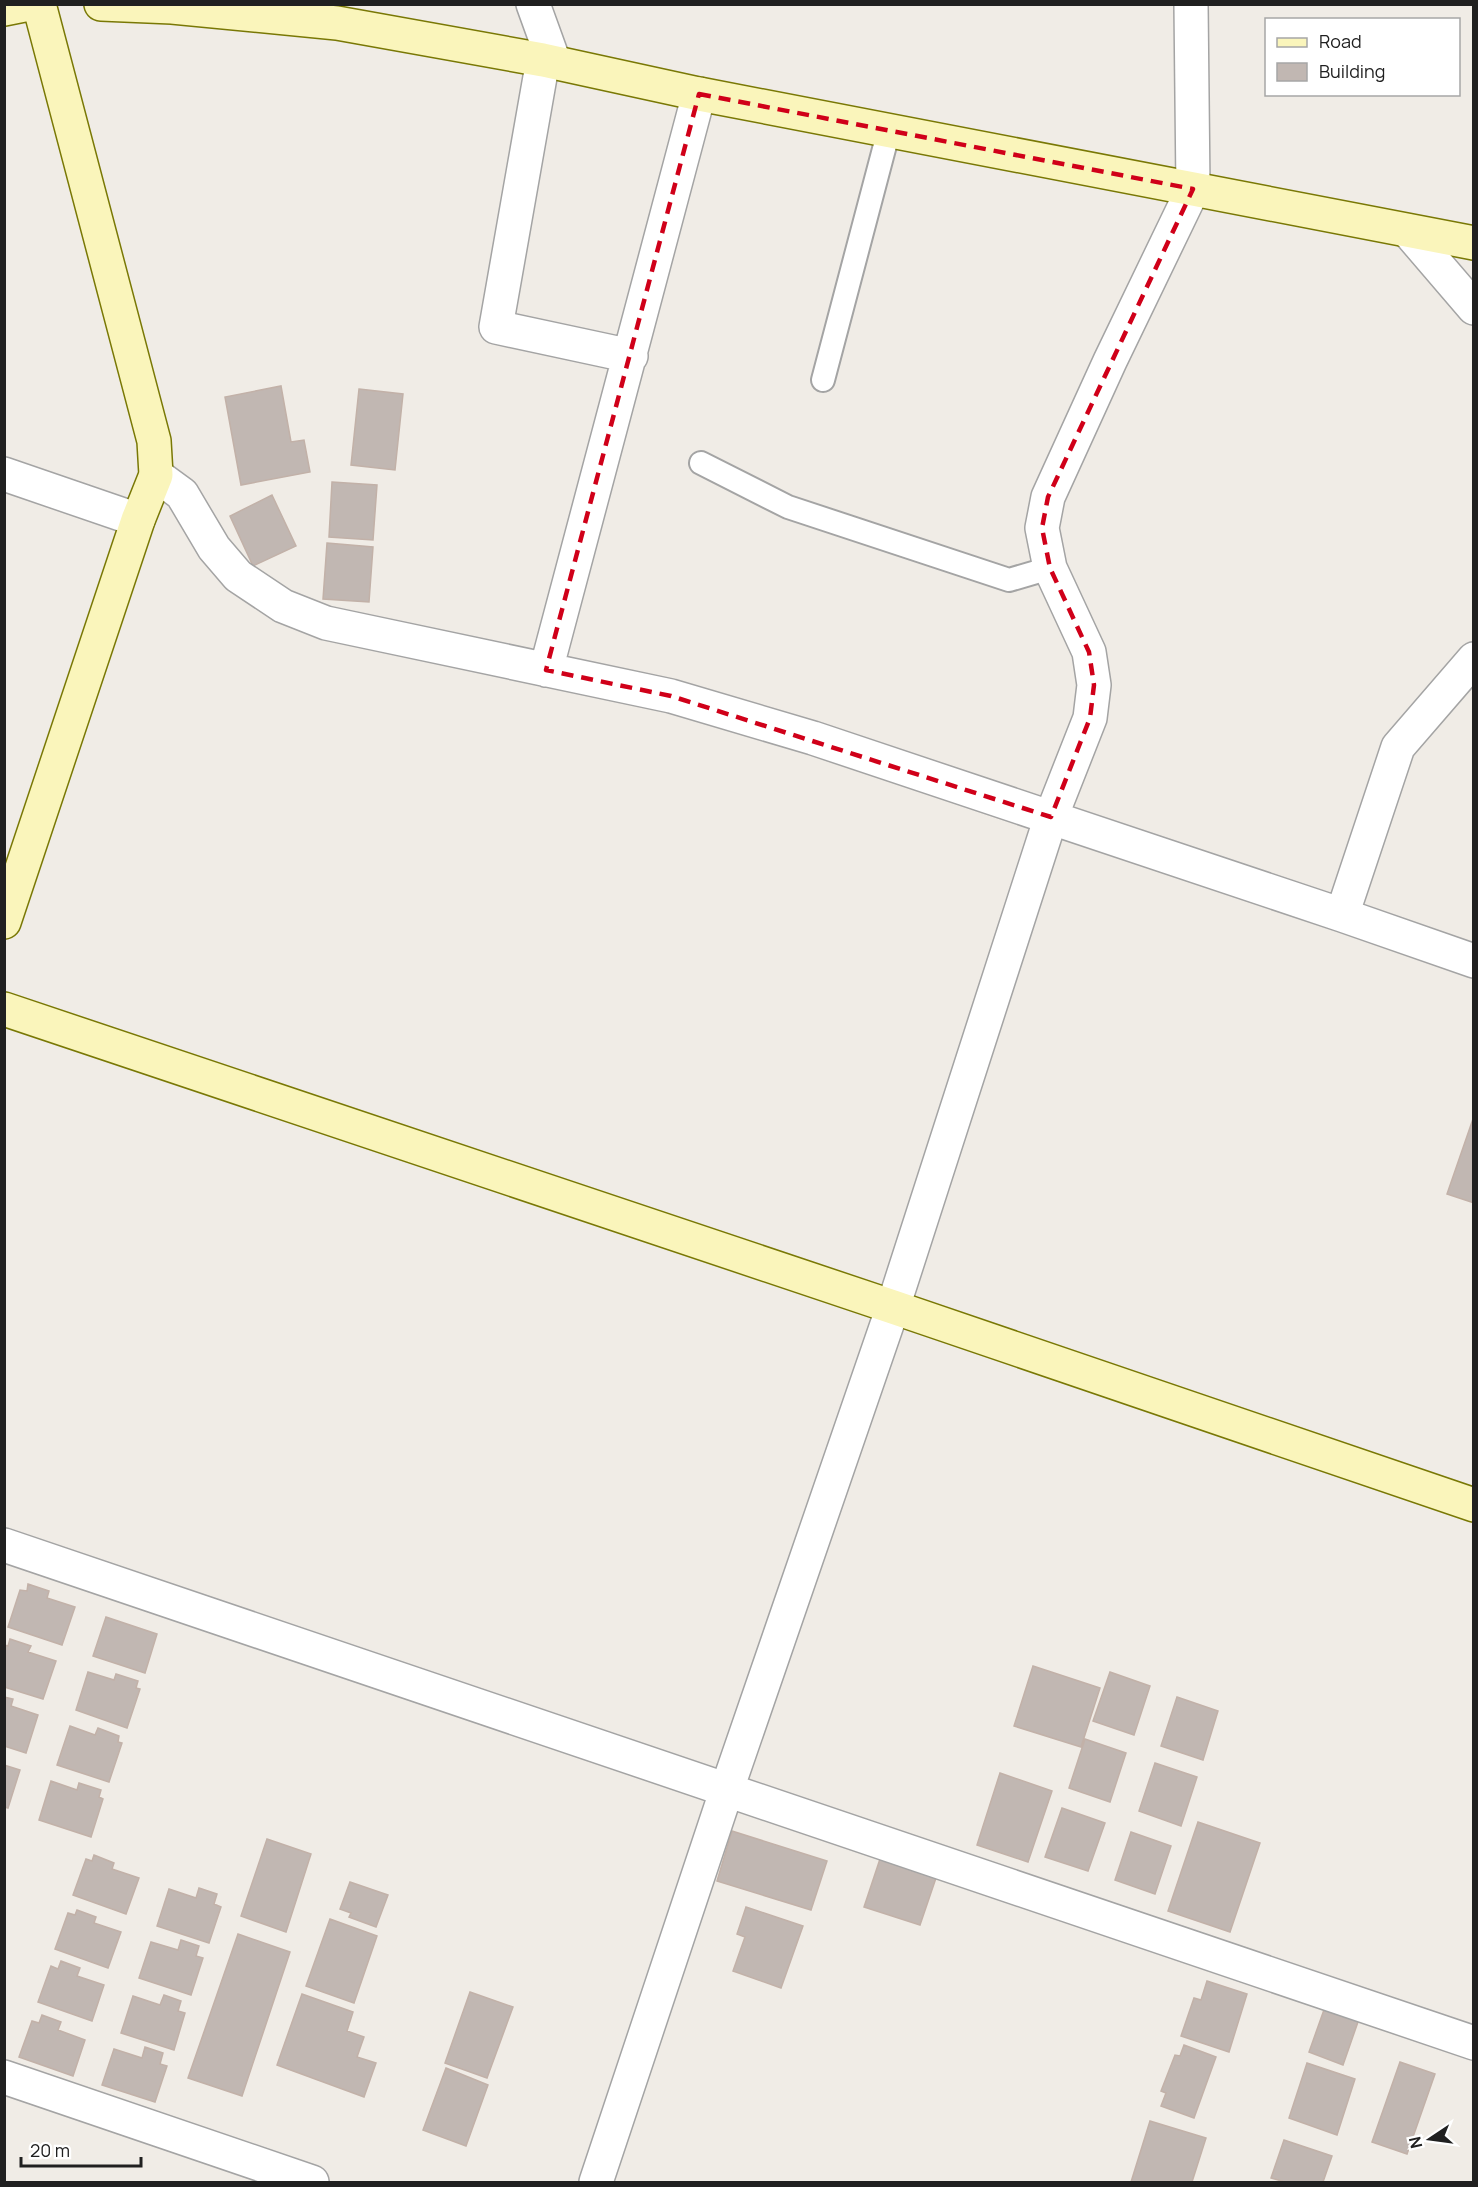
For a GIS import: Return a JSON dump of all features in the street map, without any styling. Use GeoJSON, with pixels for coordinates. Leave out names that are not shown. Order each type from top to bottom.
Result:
{"type":"FeatureCollection","features":[{"type":"Feature","properties":{"kind":"street"},"geometry":{"type":"LineString","coordinates":[[4,9],[29,4]]}},
{"type":"Feature","properties":{"kind":"street"},"geometry":{"type":"LineString","coordinates":[[4,922],[138,520],[156,475],[154,441],[39,4]]}},
{"type":"Feature","properties":{"kind":"street"},"geometry":{"type":"LineString","coordinates":[[101,4],[208,8],[337,23],[549,61],[699,94],[1473,243]]}},
{"type":"Feature","properties":{"kind":"street"},"geometry":{"type":"LineString","coordinates":[[533,4],[549,61],[496,327],[631,356]]}},
{"type":"Feature","properties":{"kind":"street"},"geometry":{"type":"LineString","coordinates":[[596,2182],[893,1307],[1051,817],[1090,718],[1094,685],[1089,652],[1050,568],[1042,528],[1048,497],[1110,360],[1193,189],[1191,4]]}},
{"type":"Feature","properties":{"kind":"street"},"geometry":{"type":"LineString","coordinates":[[546,670],[699,94]]}},
{"type":"Feature","properties":{"kind":"street"},"geometry":{"type":"LineString","coordinates":[[1408,231],[1473,308]]}},
{"type":"Feature","properties":{"kind":"street"},"geometry":{"type":"LineString","coordinates":[[4,474],[138,520]]}},
{"type":"Feature","properties":{"kind":"street"},"geometry":{"type":"LineString","coordinates":[[156,475],[183,494],[214,548],[238,576],[283,606],[326,623],[681,699],[813,738],[1473,961]]}},
{"type":"Feature","properties":{"kind":"street"},"geometry":{"type":"LineString","coordinates":[[1342,915],[1398,747],[1473,659]]}},
{"type":"Feature","properties":{"kind":"street"},"geometry":{"type":"LineString","coordinates":[[4,1009],[893,1307],[1473,1505]]}},
{"type":"Feature","properties":{"kind":"street"},"geometry":{"type":"LineString","coordinates":[[4,1545],[1473,2043]]}},
{"type":"Feature","properties":{"kind":"street"},"geometry":{"type":"LineString","coordinates":[[4,2077],[312,2182]]}},
{"type":"Feature","properties":{"kind":"lane"},"geometry":{"type":"LineString","coordinates":[[823,380],[889,130]]}},
{"type":"Feature","properties":{"kind":"lane"},"geometry":{"type":"LineString","coordinates":[[701,463],[788,507],[1009,580],[1050,568]]}},
{"type":"Feature","properties":{"kind":"highlighted area"},"geometry":{"type":"Polygon","coordinates":[[[699,94],[1193,189],[1048,497],[1042,528],[1050,568],[1089,652],[1094,685],[1090,718],[1051,817],[671,696],[546,670],[699,94]]]}},
{"type":"Feature","properties":{"kind":"building"},"geometry":{"type":"Polygon","coordinates":[[[281,386],[291,442],[304,440],[310,472],[241,485],[225,397],[281,386]]]}},
{"type":"Feature","properties":{"kind":"building"},"geometry":{"type":"Polygon","coordinates":[[[359,389],[403,394],[395,470],[351,465],[359,389]]]}},
{"type":"Feature","properties":{"kind":"building"},"geometry":{"type":"Polygon","coordinates":[[[332,482],[377,485],[373,540],[329,537],[332,482]]]}},
{"type":"Feature","properties":{"kind":"building"},"geometry":{"type":"Polygon","coordinates":[[[272,495],[296,546],[253,566],[230,516],[272,495]]]}},
{"type":"Feature","properties":{"kind":"building"},"geometry":{"type":"Polygon","coordinates":[[[327,543],[373,547],[369,602],[323,599],[327,543]]]}},
{"type":"Feature","properties":{"kind":"building"},"geometry":{"type":"Polygon","coordinates":[[[1474,1116],[1474,1203],[1447,1194],[1474,1116]]]}},
{"type":"Feature","properties":{"kind":"building"},"geometry":{"type":"Polygon","coordinates":[[[28,1584],[49,1591],[47,1598],[75,1607],[62,1645],[8,1627],[20,1590],[27,1591],[28,1584]]]}},
{"type":"Feature","properties":{"kind":"building"},"geometry":{"type":"Polygon","coordinates":[[[106,1617],[157,1634],[145,1673],[93,1656],[106,1617]]]}},
{"type":"Feature","properties":{"kind":"building"},"geometry":{"type":"Polygon","coordinates":[[[10,1639],[31,1646],[28,1652],[56,1661],[43,1699],[4,1687],[4,1645],[8,1646],[10,1639]]]}},
{"type":"Feature","properties":{"kind":"building"},"geometry":{"type":"Polygon","coordinates":[[[1033,1666],[1100,1688],[1081,1747],[1014,1726],[1033,1666]]]}},
{"type":"Feature","properties":{"kind":"building"},"geometry":{"type":"Polygon","coordinates":[[[88,1672],[114,1680],[116,1674],[138,1681],[136,1688],[140,1689],[127,1728],[76,1710],[88,1672]]]}},
{"type":"Feature","properties":{"kind":"building"},"geometry":{"type":"Polygon","coordinates":[[[1110,1672],[1150,1686],[1134,1735],[1093,1721],[1110,1672]]]}},
{"type":"Feature","properties":{"kind":"building"},"geometry":{"type":"Polygon","coordinates":[[[4,1697],[13,1699],[11,1706],[38,1715],[26,1753],[4,1746],[4,1697]]]}},
{"type":"Feature","properties":{"kind":"building"},"geometry":{"type":"Polygon","coordinates":[[[1177,1697],[1218,1711],[1203,1760],[1161,1746],[1177,1697]]]}},
{"type":"Feature","properties":{"kind":"building"},"geometry":{"type":"Polygon","coordinates":[[[70,1726],[95,1735],[98,1728],[119,1736],[118,1742],[122,1743],[109,1782],[57,1765],[70,1726]]]}},
{"type":"Feature","properties":{"kind":"building"},"geometry":{"type":"Polygon","coordinates":[[[1085,1739],[1126,1753],[1110,1802],[1069,1788],[1085,1739]]]}},
{"type":"Feature","properties":{"kind":"building"},"geometry":{"type":"Polygon","coordinates":[[[1155,1763],[1197,1777],[1181,1826],[1139,1811],[1155,1763]]]}},
{"type":"Feature","properties":{"kind":"building"},"geometry":{"type":"Polygon","coordinates":[[[4,1765],[20,1770],[8,1808],[4,1807],[4,1765]]]}},
{"type":"Feature","properties":{"kind":"building"},"geometry":{"type":"Polygon","coordinates":[[[1000,1773],[1052,1791],[1028,1862],[977,1845],[1000,1773]]]}},
{"type":"Feature","properties":{"kind":"building"},"geometry":{"type":"Polygon","coordinates":[[[51,1781],[77,1790],[79,1783],[101,1790],[99,1797],[103,1799],[91,1837],[39,1820],[51,1781]]]}},
{"type":"Feature","properties":{"kind":"building"},"geometry":{"type":"Polygon","coordinates":[[[1062,1808],[1105,1823],[1088,1871],[1045,1857],[1062,1808]]]}},
{"type":"Feature","properties":{"kind":"building"},"geometry":{"type":"Polygon","coordinates":[[[1198,1822],[1260,1843],[1230,1932],[1168,1911],[1198,1822]]]}},
{"type":"Feature","properties":{"kind":"building"},"geometry":{"type":"Polygon","coordinates":[[[732,1831],[827,1861],[811,1910],[717,1881],[732,1831]]]}},
{"type":"Feature","properties":{"kind":"building"},"geometry":{"type":"Polygon","coordinates":[[[1131,1832],[1171,1846],[1155,1894],[1115,1880],[1131,1832]]]}},
{"type":"Feature","properties":{"kind":"building"},"geometry":{"type":"Polygon","coordinates":[[[267,1839],[311,1854],[286,1932],[241,1916],[267,1839]]]}},
{"type":"Feature","properties":{"kind":"building"},"geometry":{"type":"Polygon","coordinates":[[[94,1855],[114,1863],[112,1869],[139,1878],[126,1914],[73,1895],[86,1859],[92,1861],[94,1855]]]}},
{"type":"Feature","properties":{"kind":"building"},"geometry":{"type":"Polygon","coordinates":[[[880,1859],[936,1878],[920,1925],[864,1907],[880,1859]]]}},
{"type":"Feature","properties":{"kind":"building"},"geometry":{"type":"Polygon","coordinates":[[[350,1882],[388,1895],[376,1927],[349,1917],[351,1913],[340,1909],[350,1882]]]}},
{"type":"Feature","properties":{"kind":"building"},"geometry":{"type":"Polygon","coordinates":[[[199,1888],[217,1894],[214,1904],[221,1907],[209,1943],[157,1926],[169,1889],[196,1898],[199,1888]]]}},
{"type":"Feature","properties":{"kind":"building"},"geometry":{"type":"Polygon","coordinates":[[[746,1907],[803,1926],[781,1988],[733,1971],[745,1937],[737,1934],[746,1907]]]}},
{"type":"Feature","properties":{"kind":"building"},"geometry":{"type":"Polygon","coordinates":[[[77,1910],[96,1917],[94,1923],[121,1932],[108,1968],[55,1949],[68,1913],[75,1915],[77,1910]]]}},
{"type":"Feature","properties":{"kind":"building"},"geometry":{"type":"Polygon","coordinates":[[[330,1919],[377,1936],[354,2003],[306,1986],[330,1919]]]}},
{"type":"Feature","properties":{"kind":"building"},"geometry":{"type":"Polygon","coordinates":[[[238,1934],[290,1952],[242,2096],[188,2078],[238,1934]]]}},
{"type":"Feature","properties":{"kind":"building"},"geometry":{"type":"Polygon","coordinates":[[[181,1940],[199,1946],[196,1956],[203,1958],[191,1995],[139,1978],[151,1942],[178,1950],[181,1940]]]}},
{"type":"Feature","properties":{"kind":"building"},"geometry":{"type":"Polygon","coordinates":[[[61,1961],[80,1968],[77,1976],[104,1985],[92,2021],[38,2002],[51,1966],[58,1969],[61,1961]]]}},
{"type":"Feature","properties":{"kind":"building"},"geometry":{"type":"Polygon","coordinates":[[[1207,1981],[1247,1994],[1229,2052],[1181,2036],[1194,1998],[1201,2000],[1207,1981]]]}},
{"type":"Feature","properties":{"kind":"building"},"geometry":{"type":"Polygon","coordinates":[[[470,1992],[513,2007],[487,2078],[445,2063],[470,1992]]]}},
{"type":"Feature","properties":{"kind":"building"},"geometry":{"type":"Polygon","coordinates":[[[302,1994],[353,2012],[347,2031],[364,2037],[357,2057],[376,2063],[364,2097],[277,2065],[302,1994]]]}},
{"type":"Feature","properties":{"kind":"building"},"geometry":{"type":"Polygon","coordinates":[[[164,1995],[181,2001],[178,2011],[185,2013],[174,2050],[121,2033],[133,1996],[160,2005],[164,1995]]]}},
{"type":"Feature","properties":{"kind":"building"},"geometry":{"type":"Polygon","coordinates":[[[1325,2007],[1359,2019],[1343,2065],[1309,2052],[1325,2007]]]}},
{"type":"Feature","properties":{"kind":"building"},"geometry":{"type":"Polygon","coordinates":[[[42,2015],[61,2022],[58,2030],[85,2040],[73,2076],[19,2057],[32,2021],[39,2023],[42,2015]]]}},
{"type":"Feature","properties":{"kind":"building"},"geometry":{"type":"Polygon","coordinates":[[[1184,2045],[1216,2057],[1194,2118],[1161,2106],[1166,2093],[1161,2091],[1175,2055],[1180,2056],[1184,2045]]]}},
{"type":"Feature","properties":{"kind":"building"},"geometry":{"type":"Polygon","coordinates":[[[145,2047],[163,2053],[160,2064],[167,2066],[155,2102],[102,2085],[114,2049],[142,2058],[145,2047]]]}},
{"type":"Feature","properties":{"kind":"building"},"geometry":{"type":"Polygon","coordinates":[[[1400,2062],[1435,2074],[1407,2154],[1372,2142],[1400,2062]]]}},
{"type":"Feature","properties":{"kind":"building"},"geometry":{"type":"Polygon","coordinates":[[[1307,2063],[1355,2079],[1337,2135],[1289,2118],[1307,2063]]]}},
{"type":"Feature","properties":{"kind":"building"},"geometry":{"type":"Polygon","coordinates":[[[446,2068],[488,2085],[466,2146],[423,2130],[446,2068]]]}},
{"type":"Feature","properties":{"kind":"building"},"geometry":{"type":"Polygon","coordinates":[[[1150,2121],[1206,2138],[1192,2182],[1131,2182],[1150,2121]]]}},
{"type":"Feature","properties":{"kind":"building"},"geometry":{"type":"Polygon","coordinates":[[[1284,2140],[1332,2156],[1323,2182],[1285,2182],[1271,2178],[1284,2140]]]}}]}
